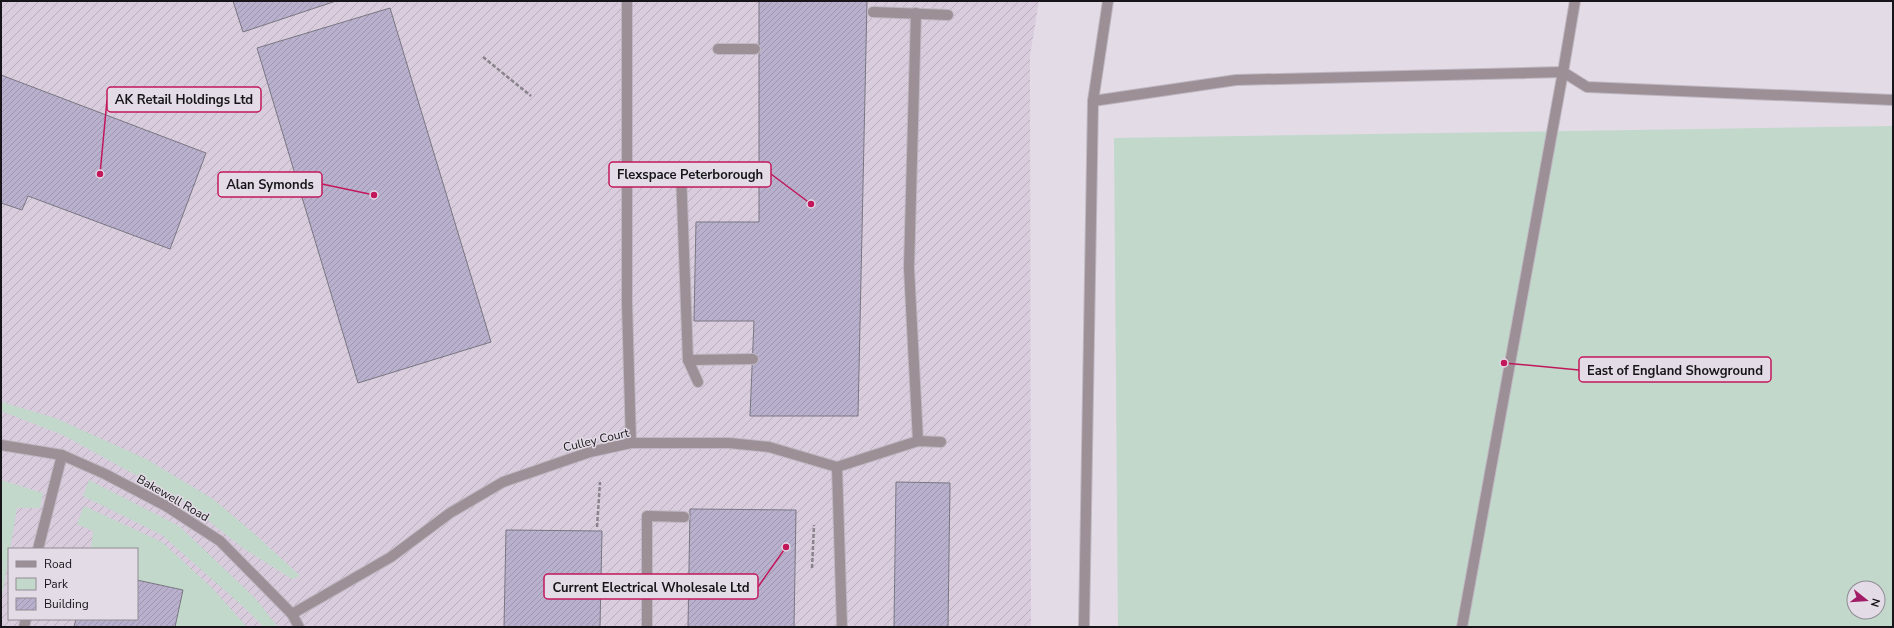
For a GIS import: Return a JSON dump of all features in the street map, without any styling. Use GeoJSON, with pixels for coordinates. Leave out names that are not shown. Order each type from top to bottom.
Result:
{"type":"FeatureCollection","features":[{"type":"Feature","properties":{"kind":"street"},"geometry":{"type":"LineString","coordinates":[[627,1],[627,303],[631,443]]}},
{"type":"Feature","properties":{"kind":"street"},"geometry":{"type":"LineString","coordinates":[[1084,627],[1093,101],[1108,1]]}},
{"type":"Feature","properties":{"kind":"street"},"geometry":{"type":"LineString","coordinates":[[1462,627],[1575,1]]}},
{"type":"Feature","properties":{"kind":"street"},"geometry":{"type":"LineString","coordinates":[[873,12],[948,15]]}},
{"type":"Feature","properties":{"kind":"street"},"geometry":{"type":"LineString","coordinates":[[916,14],[909,268],[918,441]]}},
{"type":"Feature","properties":{"kind":"street"},"geometry":{"type":"LineString","coordinates":[[718,49],[755,48]]}},
{"type":"Feature","properties":{"kind":"street"},"geometry":{"type":"LineString","coordinates":[[1093,101],[1236,80],[1563,72],[1587,87],[1893,100]]}},
{"type":"Feature","properties":{"kind":"street"},"geometry":{"type":"LineString","coordinates":[[681,172],[688,360],[698,382]]}},
{"type":"Feature","properties":{"kind":"street"},"geometry":{"type":"LineString","coordinates":[[688,360],[753,359]]}},
{"type":"Feature","properties":{"kind":"street"},"geometry":{"type":"LineString","coordinates":[[842,627],[837,467],[918,441],[941,442]]}},
{"type":"Feature","properties":{"kind":"street","name":"Culley Court"},"geometry":{"type":"LineString","coordinates":[[292,614],[391,557],[450,513],[503,482],[590,452],[631,443],[729,443],[769,447],[837,467]]}},
{"type":"Feature","properties":{"kind":"street","name":"Bakewell Road"},"geometry":{"type":"LineString","coordinates":[[1,446],[62,455],[105,474],[166,506],[220,541],[292,614],[299,627]]}},
{"type":"Feature","properties":{"kind":"street"},"geometry":{"type":"LineString","coordinates":[[38,548],[62,455]]}},
{"type":"Feature","properties":{"kind":"street"},"geometry":{"type":"LineString","coordinates":[[647,627],[648,516],[684,518]]}},
{"type":"Feature","properties":{"kind":"path"},"geometry":{"type":"LineString","coordinates":[[483,57],[531,96]]}},
{"type":"Feature","properties":{"kind":"path"},"geometry":{"type":"LineString","coordinates":[[597,527],[600,482]]}},
{"type":"Feature","properties":{"kind":"path"},"geometry":{"type":"LineString","coordinates":[[812,568],[814,525]]}},
{"type":"Feature","properties":{"kind":"shaded area"},"geometry":{"type":"Polygon","coordinates":[[[1,1],[1039,1],[1030,55],[1031,627],[1,627],[1,1]]]}},
{"type":"Feature","properties":{"kind":"green space"},"geometry":{"type":"Polygon","coordinates":[[[1893,126],[1893,627],[1118,627],[1114,138],[1893,126]]]}},
{"type":"Feature","properties":{"kind":"green space"},"geometry":{"type":"Polygon","coordinates":[[[1,402],[55,418],[146,459],[213,499],[257,536],[300,576],[292,579],[243,548],[185,502],[63,435],[1,411],[1,402]]]}},
{"type":"Feature","properties":{"kind":"green space"},"geometry":{"type":"Polygon","coordinates":[[[1,480],[43,493],[40,508],[17,508],[10,548],[8,548],[8,561],[1,603],[1,480]]]}},
{"type":"Feature","properties":{"kind":"green space"},"geometry":{"type":"Polygon","coordinates":[[[89,480],[179,526],[255,598],[278,627],[264,627],[247,610],[162,535],[83,496],[89,480]]]}},
{"type":"Feature","properties":{"kind":"green space"},"geometry":{"type":"Polygon","coordinates":[[[84,506],[162,542],[212,588],[247,627],[175,627],[183,590],[138,580],[138,548],[91,548],[93,531],[77,524],[84,506]]]}},
{"type":"Feature","properties":{"kind":"building"},"geometry":{"type":"Polygon","coordinates":[[[233,1],[336,1],[243,32],[233,1]]]}},
{"type":"Feature","properties":{"kind":"building"},"geometry":{"type":"Polygon","coordinates":[[[759,1],[867,1],[858,416],[750,416],[754,321],[694,321],[696,222],[759,222],[759,1]]]}},
{"type":"Feature","properties":{"kind":"building"},"geometry":{"type":"Polygon","coordinates":[[[390,8],[491,342],[358,383],[257,48],[390,8]]]}},
{"type":"Feature","properties":{"kind":"building"},"geometry":{"type":"Polygon","coordinates":[[[1,75],[206,153],[170,249],[28,196],[22,210],[1,203],[1,75]]]}},
{"type":"Feature","properties":{"kind":"building"},"geometry":{"type":"Polygon","coordinates":[[[896,482],[950,483],[948,627],[894,627],[896,482]]]}},
{"type":"Feature","properties":{"kind":"building"},"geometry":{"type":"Polygon","coordinates":[[[690,509],[796,510],[794,627],[688,627],[690,509]]]}},
{"type":"Feature","properties":{"kind":"building"},"geometry":{"type":"Polygon","coordinates":[[[506,530],[602,531],[600,627],[504,627],[506,530]]]}},
{"type":"Feature","properties":{"kind":"building"},"geometry":{"type":"Polygon","coordinates":[[[138,580],[183,590],[175,627],[74,627],[76,620],[138,620],[138,580]]]}},
{"type":"Feature","properties":{"kind":"place","name":"AK Retail Holdings Ltd"},"geometry":{"type":"Point","coordinates":[100,174]}},
{"type":"Feature","properties":{"kind":"place","name":"Alan Symonds"},"geometry":{"type":"Point","coordinates":[374,195]}},
{"type":"Feature","properties":{"kind":"place","name":"Flexspace Peterborough"},"geometry":{"type":"Point","coordinates":[811,204]}},
{"type":"Feature","properties":{"kind":"place","name":"East of England Showground"},"geometry":{"type":"Point","coordinates":[1504,363]}},
{"type":"Feature","properties":{"kind":"place","name":"Current Electrical Wholesale Ltd"},"geometry":{"type":"Point","coordinates":[786,547]}}]}
